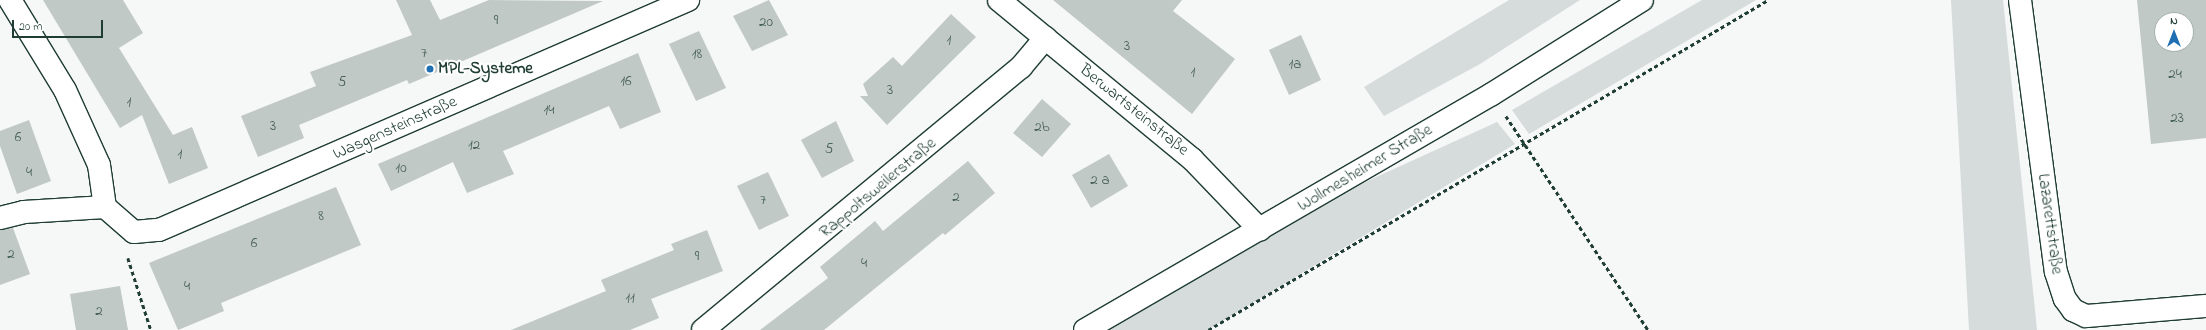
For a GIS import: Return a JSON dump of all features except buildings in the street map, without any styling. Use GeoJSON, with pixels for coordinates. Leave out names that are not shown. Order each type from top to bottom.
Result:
{"type":"FeatureCollection","features":[{"type":"Feature","properties":{"kind":"street"},"geometry":{"type":"LineString","coordinates":[[10,0],[65,90],[99,165],[105,207],[134,232]]}},
{"type":"Feature","properties":{"kind":"street","name":"Wasgensteinstraße"},"geometry":{"type":"LineString","coordinates":[[134,232],[159,230],[234,200],[688,0]]}},
{"type":"Feature","properties":{"kind":"street","name":"Berwartsteinstraße"},"geometry":{"type":"LineString","coordinates":[[998,0],[1192,158],[1260,230]]}},
{"type":"Feature","properties":{"kind":"street","name":"Wollmesheimer Straße"},"geometry":{"type":"LineString","coordinates":[[1085,330],[1260,230],[1642,0]]}},
{"type":"Feature","properties":{"kind":"street","name":"Lazarettstraße"},"geometry":{"type":"LineString","coordinates":[[2020,0],[2056,272],[2065,299],[2073,310],[2086,316],[2206,306]]}},
{"type":"Feature","properties":{"kind":"street","name":"Rappoltsweilerstraße"},"geometry":{"type":"LineString","coordinates":[[703,330],[1021,67],[1045,38]]}},
{"type":"Feature","properties":{"kind":"street"},"geometry":{"type":"LineString","coordinates":[[0,218],[24,212],[105,207]]}},
{"type":"Feature","properties":{"kind":"path"},"geometry":{"type":"LineString","coordinates":[[1208,330],[1522,143],[1768,0]]}},
{"type":"Feature","properties":{"kind":"path"},"geometry":{"type":"LineString","coordinates":[[1522,143],[1648,330]]}},
{"type":"Feature","properties":{"kind":"path"},"geometry":{"type":"LineString","coordinates":[[134,232],[127,256],[152,330]]}},
{"type":"Feature","properties":{"kind":"shaded area"},"geometry":{"type":"Polygon","coordinates":[[[1509,0],[1580,0],[1480,64],[1384,116],[1364,87],[1509,0]]]}},
{"type":"Feature","properties":{"kind":"shaded area"},"geometry":{"type":"Polygon","coordinates":[[[1702,0],[1756,0],[1529,134],[1512,110],[1702,0]]]}},
{"type":"Feature","properties":{"kind":"shaded area"},"geometry":{"type":"Polygon","coordinates":[[[1951,0],[2003,0],[2037,330],[1969,330],[1951,0]]]}},
{"type":"Feature","properties":{"kind":"shaded area"},"geometry":{"type":"Polygon","coordinates":[[[1497,122],[1515,144],[1208,330],[1085,330],[1260,230],[1497,122]]]}},
{"type":"Feature","properties":{"kind":"place","name":"MPL-Systeme"},"geometry":{"type":"Point","coordinates":[430,69]}}]}
